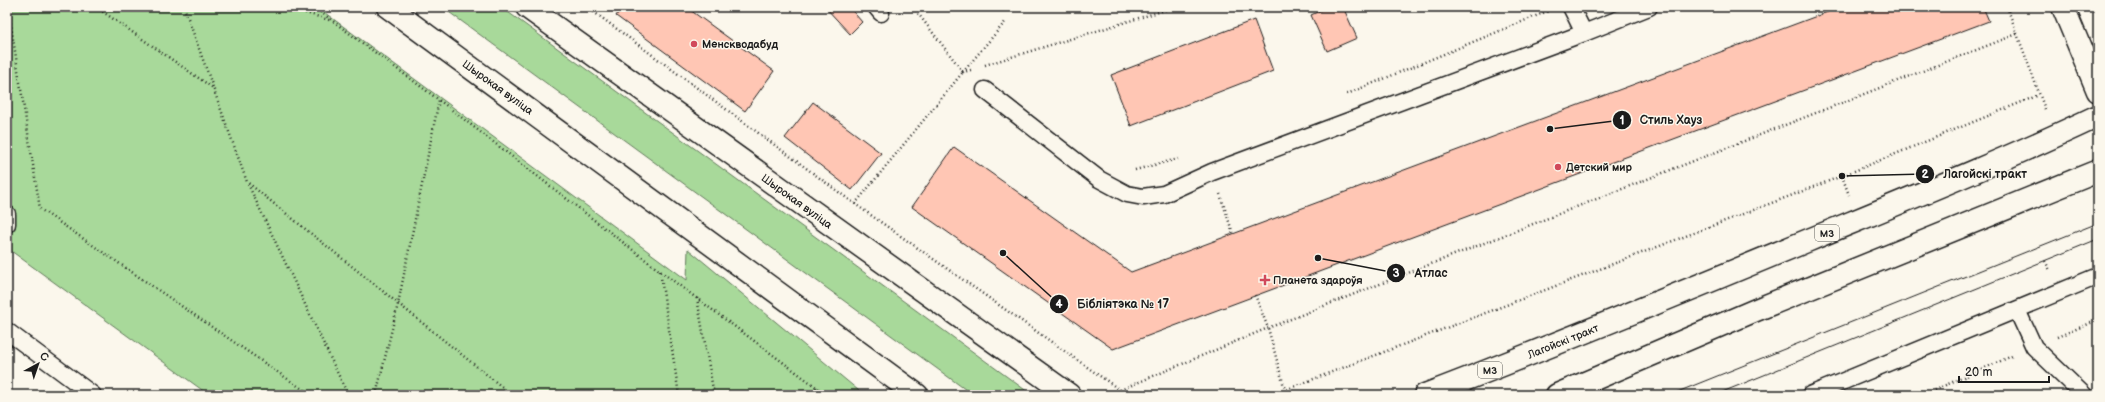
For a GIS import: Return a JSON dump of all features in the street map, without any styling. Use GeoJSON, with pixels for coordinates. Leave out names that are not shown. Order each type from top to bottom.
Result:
{"type":"FeatureCollection","features":[{"type":"Feature","properties":{"kind":"main road","name":"Шырокая вуліца"},"geometry":{"type":"LineString","coordinates":[[388,7],[916,395]]}},
{"type":"Feature","properties":{"kind":"main road","name":"Шырокая вуліца"},"geometry":{"type":"LineString","coordinates":[[527,7],[1069,395]]}},
{"type":"Feature","properties":{"kind":"main road"},"geometry":{"type":"LineString","coordinates":[[2063,7],[2098,91]]}},
{"type":"Feature","properties":{"kind":"main road","name":"Лагойскі тракт"},"geometry":{"type":"LineString","coordinates":[[1426,395],[1554,346],[2048,140],[2098,116]]}},
{"type":"Feature","properties":{"kind":"main road"},"geometry":{"type":"LineString","coordinates":[[1557,395],[1756,310],[2098,171]]}},
{"type":"Feature","properties":{"kind":"lane"},"geometry":{"type":"LineString","coordinates":[[1571,7],[1584,33]]}},
{"type":"Feature","properties":{"kind":"lane"},"geometry":{"type":"LineString","coordinates":[[985,90],[1099,179],[1127,194],[1143,197],[1164,194],[1212,172],[1584,33],[1649,7]]}},
{"type":"Feature","properties":{"kind":"lane"},"geometry":{"type":"LineString","coordinates":[[7,214],[7,224]]}},
{"type":"Feature","properties":{"kind":"lane"},"geometry":{"type":"LineString","coordinates":[[1810,395],[2098,276]]}},
{"type":"Feature","properties":{"kind":"lane"},"geometry":{"type":"LineString","coordinates":[[2016,310],[2034,347],[2084,395]]}},
{"type":"Feature","properties":{"kind":"lane"},"geometry":{"type":"LineString","coordinates":[[7,331],[92,395]]}},
{"type":"Feature","properties":{"kind":"path"},"geometry":{"type":"LineString","coordinates":[[8,7],[40,209],[311,395]]}},
{"type":"Feature","properties":{"kind":"path"},"geometry":{"type":"LineString","coordinates":[[96,7],[214,88]]}},
{"type":"Feature","properties":{"kind":"path"},"geometry":{"type":"LineString","coordinates":[[184,7],[247,182],[348,395]]}},
{"type":"Feature","properties":{"kind":"path"},"geometry":{"type":"LineString","coordinates":[[286,7],[331,21]]}},
{"type":"Feature","properties":{"kind":"path"},"geometry":{"type":"LineString","coordinates":[[314,7],[439,100],[660,271],[827,395]]}},
{"type":"Feature","properties":{"kind":"path"},"geometry":{"type":"LineString","coordinates":[[587,7],[855,204],[1127,395]]}},
{"type":"Feature","properties":{"kind":"path"},"geometry":{"type":"LineString","coordinates":[[913,7],[963,72],[985,90]]}},
{"type":"Feature","properties":{"kind":"path"},"geometry":{"type":"LineString","coordinates":[[963,72],[1175,7]]}},
{"type":"Feature","properties":{"kind":"path"},"geometry":{"type":"LineString","coordinates":[[1276,395],[1285,390],[1834,179],[2039,95],[2007,7]]}},
{"type":"Feature","properties":{"kind":"path"},"geometry":{"type":"LineString","coordinates":[[1340,97],[1551,10]]}},
{"type":"Feature","properties":{"kind":"path"},"geometry":{"type":"LineString","coordinates":[[855,204],[1006,20]]}},
{"type":"Feature","properties":{"kind":"path"},"geometry":{"type":"LineString","coordinates":[[1120,390],[1268,328],[2017,34]]}},
{"type":"Feature","properties":{"kind":"path"},"geometry":{"type":"LineString","coordinates":[[376,395],[398,304],[439,100]]}},
{"type":"Feature","properties":{"kind":"path"},"geometry":{"type":"LineString","coordinates":[[1099,179],[1180,159]]}},
{"type":"Feature","properties":{"kind":"path"},"geometry":{"type":"LineString","coordinates":[[247,182],[512,395]]}},
{"type":"Feature","properties":{"kind":"path"},"geometry":{"type":"LineString","coordinates":[[2045,261],[2050,271]]}},
{"type":"Feature","properties":{"kind":"path"},"geometry":{"type":"LineString","coordinates":[[660,271],[679,395]]}},
{"type":"Feature","properties":{"kind":"path"},"geometry":{"type":"LineString","coordinates":[[1255,296],[1268,328],[1285,390]]}},
{"type":"Feature","properties":{"kind":"path"},"geometry":{"type":"LineString","coordinates":[[696,297],[714,395]]}},
{"type":"Feature","properties":{"kind":"path"},"geometry":{"type":"LineString","coordinates":[[816,387],[817,395]]}},
{"type":"Feature","properties":{"kind":"green space"},"geometry":{"type":"Polygon","coordinates":[[[7,7],[317,7],[687,280],[688,249],[864,395],[209,395],[7,248],[7,7]]]}},
{"type":"Feature","properties":{"kind":"green space"},"geometry":{"type":"Polygon","coordinates":[[[442,7],[501,7],[1032,395],[973,395],[442,7]]]}},
{"type":"Feature","properties":{"kind":"building"},"geometry":{"type":"Polygon","coordinates":[[[622,7],[686,7],[774,71],[745,111],[616,16],[622,7]]]}},
{"type":"Feature","properties":{"kind":"building"},"geometry":{"type":"Polygon","coordinates":[[[825,7],[849,7],[862,22],[850,34],[825,7]]]}},
{"type":"Feature","properties":{"kind":"building"},"geometry":{"type":"Polygon","coordinates":[[[1328,7],[1343,7],[1357,38],[1327,51],[1311,15],[1328,7]]]}},
{"type":"Feature","properties":{"kind":"building"},"geometry":{"type":"Polygon","coordinates":[[[1841,7],[1983,7],[1989,21],[1113,349],[912,207],[954,147],[1131,272],[1841,7]]]}},
{"type":"Feature","properties":{"kind":"building"},"geometry":{"type":"Polygon","coordinates":[[[1254,20],[1273,71],[1131,126],[1111,75],[1254,20]]]}},
{"type":"Feature","properties":{"kind":"building"},"geometry":{"type":"Polygon","coordinates":[[[813,102],[881,153],[852,190],[785,138],[813,102]]]}},
{"type":"Feature","properties":{"kind":"tram line"},"geometry":{"type":"LineString","coordinates":[[1670,395],[2098,223]]}},
{"type":"Feature","properties":{"kind":"tram line"},"geometry":{"type":"LineString","coordinates":[[1715,395],[2098,239]]}},
{"type":"Feature","properties":{"kind":"place","name":"Менскводабуд"},"geometry":{"type":"Point","coordinates":[694,44]}},
{"type":"Feature","properties":{"kind":"place","name":"Стиль Хауз"},"geometry":{"type":"Point","coordinates":[1550,129]}},
{"type":"Feature","properties":{"kind":"place","name":"Детский мир"},"geometry":{"type":"Point","coordinates":[1558,167]}},
{"type":"Feature","properties":{"kind":"place","name":"Лагойскі тракт"},"geometry":{"type":"Point","coordinates":[1842,176]}},
{"type":"Feature","properties":{"kind":"place","name":"Бібліятэка № 17"},"geometry":{"type":"Point","coordinates":[1003,253]}},
{"type":"Feature","properties":{"kind":"place","name":"Атлас"},"geometry":{"type":"Point","coordinates":[1318,258]}},
{"type":"Feature","properties":{"kind":"place","name":"Планета здароўя"},"geometry":{"type":"Point","coordinates":[1265,280]}}]}
